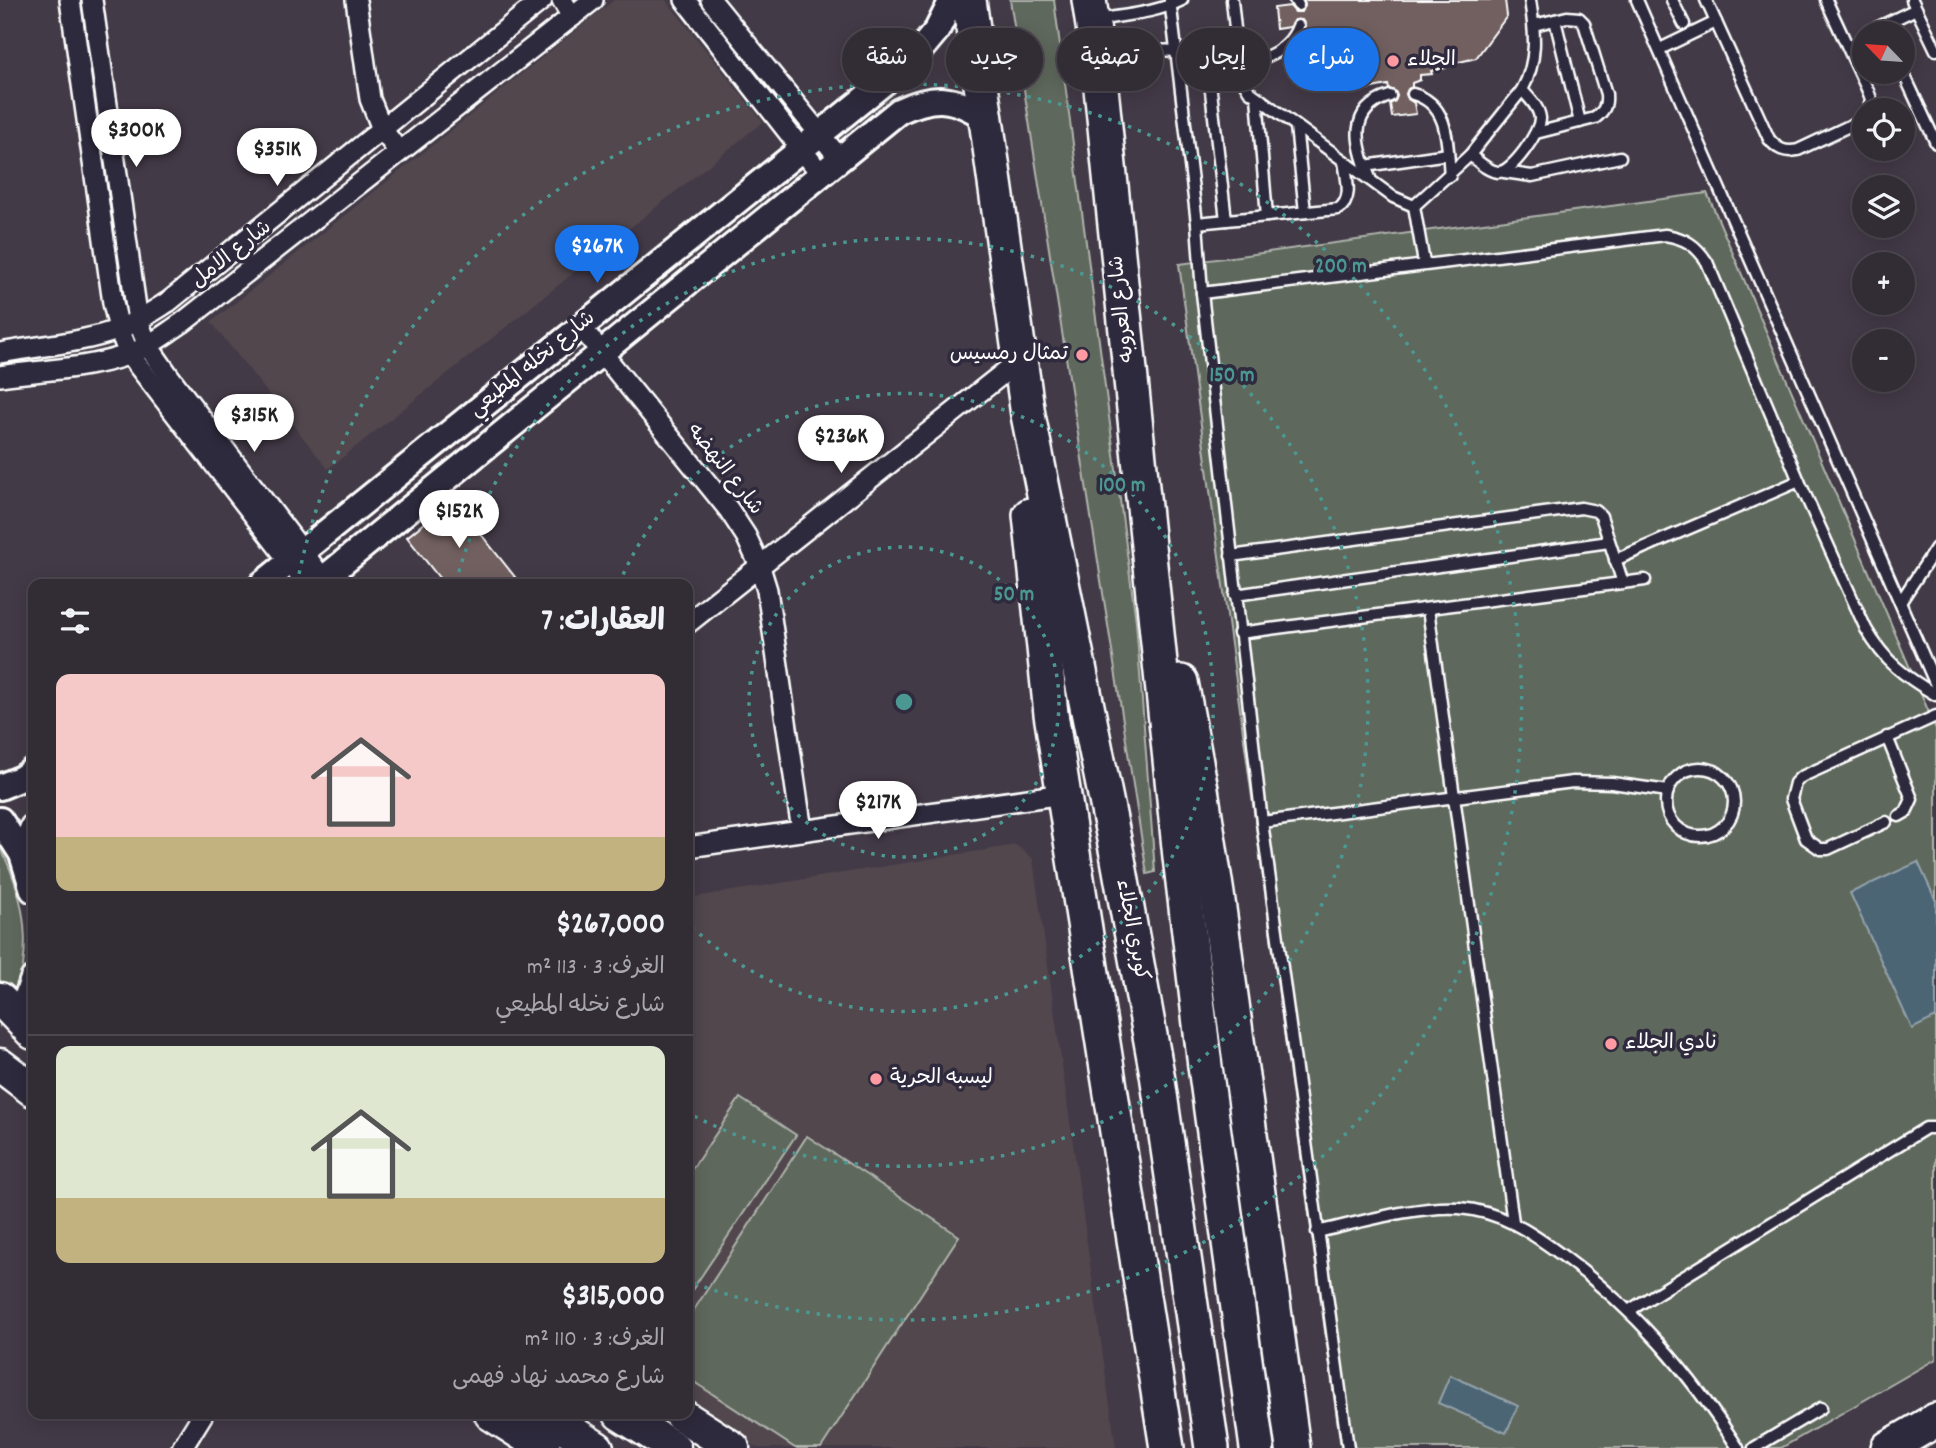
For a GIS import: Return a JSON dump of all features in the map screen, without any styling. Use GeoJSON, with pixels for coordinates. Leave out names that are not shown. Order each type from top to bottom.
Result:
{"type":"FeatureCollection","features":[{"type":"Feature","properties":{"kind":"highway"},"geometry":{"type":"LineString","coordinates":[[968,0],[1028,415],[1028,491],[1032,546],[1051,714],[1167,1448]]}},
{"type":"Feature","properties":{"kind":"highway","name":"شارع العروبه"},"geometry":{"type":"LineString","coordinates":[[1091,10],[1094,28]]}},
{"type":"Feature","properties":{"kind":"highway","name":"شارع العروبه"},"geometry":{"type":"LineString","coordinates":[[1101,91],[1155,618]]}},
{"type":"Feature","properties":{"kind":"highway","name":"كوبري الجلاء"},"geometry":{"type":"LineString","coordinates":[[1028,415],[1118,859],[1157,1074],[1212,1448]]}},
{"type":"Feature","properties":{"kind":"highway"},"geometry":{"type":"LineString","coordinates":[[1155,618],[1205,1066],[1257,1448]]}},
{"type":"Feature","properties":{"kind":"highway"},"geometry":{"type":"LineString","coordinates":[[1155,618],[1180,678],[1201,789],[1293,1448]]}},
{"type":"Feature","properties":{"kind":"highway"},"geometry":{"type":"LineString","coordinates":[[1888,1448],[1936,1420]]}},
{"type":"Feature","properties":{"kind":"main road"},"geometry":{"type":"LineString","coordinates":[[0,1065],[28,1086]]}},
{"type":"Feature","properties":{"kind":"main road"},"geometry":{"type":"LineString","coordinates":[[499,1419],[544,1448]]}},
{"type":"Feature","properties":{"kind":"main road"},"geometry":{"type":"LineString","coordinates":[[552,1419],[597,1448]]}},
{"type":"Feature","properties":{"kind":"main road"},"geometry":{"type":"LineString","coordinates":[[628,1419],[674,1448]]}},
{"type":"Feature","properties":{"kind":"main road"},"geometry":{"type":"LineString","coordinates":[[688,1419],[733,1448]]}},
{"type":"Feature","properties":{"kind":"street"},"geometry":{"type":"LineString","coordinates":[[70,0],[118,329],[129,354],[315,579]]}},
{"type":"Feature","properties":{"kind":"street"},"geometry":{"type":"LineString","coordinates":[[92,0],[138,321],[148,346],[296,557]]}},
{"type":"Feature","properties":{"kind":"street"},"geometry":{"type":"LineString","coordinates":[[356,0],[370,99],[382,129],[399,152]]}},
{"type":"Feature","properties":{"kind":"street","name":"شارع الامل"},"geometry":{"type":"LineString","coordinates":[[0,353],[92,337],[138,321],[168,302],[542,0]]}},
{"type":"Feature","properties":{"kind":"street","name":"شارع الامل"},"geometry":{"type":"LineString","coordinates":[[0,376],[97,362],[148,346],[182,323],[399,152],[567,8],[593,0]]}},
{"type":"Feature","properties":{"kind":"street"},"geometry":{"type":"LineString","coordinates":[[685,0],[811,141]]}},
{"type":"Feature","properties":{"kind":"street"},"geometry":{"type":"LineString","coordinates":[[711,0],[831,167]]}},
{"type":"Feature","properties":{"kind":"street","name":"شارع نخله المطيعي"},"geometry":{"type":"LineString","coordinates":[[268,579],[912,60],[937,30],[952,0]]}},
{"type":"Feature","properties":{"kind":"street","name":"شارع نخله المطيعي"},"geometry":{"type":"LineString","coordinates":[[324,579],[899,111],[920,101],[944,99],[966,105],[986,118]]}},
{"type":"Feature","properties":{"kind":"street","name":"شارع النهضه"},"geometry":{"type":"LineString","coordinates":[[581,327],[729,510],[746,536],[759,564],[772,616],[802,831]]}},
{"type":"Feature","properties":{"kind":"street"},"geometry":{"type":"LineString","coordinates":[[693,619],[1020,360]]}},
{"type":"Feature","properties":{"kind":"street"},"geometry":{"type":"LineString","coordinates":[[0,787],[28,773]]}},
{"type":"Feature","properties":{"kind":"street"},"geometry":{"type":"LineString","coordinates":[[693,847],[1063,794]]}},
{"type":"Feature","properties":{"kind":"street"},"geometry":{"type":"LineString","coordinates":[[0,820],[22,854],[28,874]]}},
{"type":"Feature","properties":{"kind":"street"},"geometry":{"type":"LineString","coordinates":[[22,854],[28,839]]}},
{"type":"Feature","properties":{"kind":"street"},"geometry":{"type":"LineString","coordinates":[[17,1017],[28,991]]}},
{"type":"Feature","properties":{"kind":"street"},"geometry":{"type":"LineString","coordinates":[[182,1448],[201,1419]]}},
{"type":"Feature","properties":{"kind":"lane"},"geometry":{"type":"LineString","coordinates":[[1091,10],[1182,0]]}},
{"type":"Feature","properties":{"kind":"lane"},"geometry":{"type":"LineString","coordinates":[[1232,0],[1235,28]]}},
{"type":"Feature","properties":{"kind":"lane"},"geometry":{"type":"LineString","coordinates":[[1414,206],[1470,155],[1522,90],[1533,65],[1535,50],[1530,0]]}},
{"type":"Feature","properties":{"kind":"lane"},"geometry":{"type":"LineString","coordinates":[[1637,0],[1936,685]]}},
{"type":"Feature","properties":{"kind":"lane"},"geometry":{"type":"LineString","coordinates":[[1672,0],[1684,24]]}},
{"type":"Feature","properties":{"kind":"lane"},"geometry":{"type":"LineString","coordinates":[[1706,0],[1774,146],[1790,152],[1798,150],[1852,125]]}},
{"type":"Feature","properties":{"kind":"lane"},"geometry":{"type":"LineString","coordinates":[[1826,0],[1871,98]]}},
{"type":"Feature","properties":{"kind":"lane"},"geometry":{"type":"LineString","coordinates":[[1170,3],[1197,223],[1202,293],[1262,822],[1348,1448]]}},
{"type":"Feature","properties":{"kind":"lane"},"geometry":{"type":"LineString","coordinates":[[1886,21],[1914,4],[1936,50]]}},
{"type":"Feature","properties":{"kind":"lane"},"geometry":{"type":"LineString","coordinates":[[1534,25],[1573,16],[1584,23],[1606,94],[1606,104],[1595,118],[1536,133]]}},
{"type":"Feature","properties":{"kind":"lane"},"geometry":{"type":"LineString","coordinates":[[1555,19],[1580,122]]}},
{"type":"Feature","properties":{"kind":"lane"},"geometry":{"type":"LineString","coordinates":[[1660,49],[1716,22]]}},
{"type":"Feature","properties":{"kind":"lane"},"geometry":{"type":"LineString","coordinates":[[1270,54],[1281,51],[1294,38],[1298,26]]}},
{"type":"Feature","properties":{"kind":"lane"},"geometry":{"type":"LineString","coordinates":[[1846,43],[1852,40]]}},
{"type":"Feature","properties":{"kind":"lane"},"geometry":{"type":"LineString","coordinates":[[1163,50],[1175,51]]}},
{"type":"Feature","properties":{"kind":"lane"},"geometry":{"type":"LineString","coordinates":[[1909,84],[1936,143]]}},
{"type":"Feature","properties":{"kind":"lane"},"geometry":{"type":"LineString","coordinates":[[1504,172],[1536,133],[1540,117],[1522,90]]}},
{"type":"Feature","properties":{"kind":"lane"},"geometry":{"type":"LineString","coordinates":[[1211,91],[1226,220]]}},
{"type":"Feature","properties":{"kind":"lane"},"geometry":{"type":"LineString","coordinates":[[1250,91],[1394,197],[1414,206]]}},
{"type":"Feature","properties":{"kind":"lane"},"geometry":{"type":"LineString","coordinates":[[1413,94],[1427,98],[1435,106],[1447,134],[1450,176]]}},
{"type":"Feature","properties":{"kind":"lane"},"geometry":{"type":"LineString","coordinates":[[1372,181],[1365,166],[1358,129],[1360,118],[1375,100],[1390,96]]}},
{"type":"Feature","properties":{"kind":"lane"},"geometry":{"type":"LineString","coordinates":[[1256,97],[1267,216]]}},
{"type":"Feature","properties":{"kind":"lane"},"geometry":{"type":"LineString","coordinates":[[1296,126],[1305,212]]}},
{"type":"Feature","properties":{"kind":"lane"},"geometry":{"type":"LineString","coordinates":[[1365,166],[1448,154]]}},
{"type":"Feature","properties":{"kind":"lane"},"geometry":{"type":"LineString","coordinates":[[1470,155],[1496,173],[1532,176],[1620,157]]}},
{"type":"Feature","properties":{"kind":"lane"},"geometry":{"type":"LineString","coordinates":[[1197,223],[1338,209],[1348,196],[1344,161]]}},
{"type":"Feature","properties":{"kind":"lane"},"geometry":{"type":"LineString","coordinates":[[1414,206],[1424,263]]}},
{"type":"Feature","properties":{"kind":"lane"},"geometry":{"type":"LineString","coordinates":[[1202,293],[1424,263],[1665,235],[1690,242],[1707,262],[1799,481],[1866,629],[1879,651],[1895,669],[1936,695]]}},
{"type":"Feature","properties":{"kind":"lane"},"geometry":{"type":"LineString","coordinates":[[1615,560],[1799,481]]}},
{"type":"Feature","properties":{"kind":"lane"},"geometry":{"type":"LineString","coordinates":[[1231,556],[1581,508],[1596,511],[1601,516],[1623,583]]}},
{"type":"Feature","properties":{"kind":"lane"},"geometry":{"type":"LineString","coordinates":[[1235,595],[1609,542]]}},
{"type":"Feature","properties":{"kind":"lane"},"geometry":{"type":"LineString","coordinates":[[1901,601],[1936,548]]}},
{"type":"Feature","properties":{"kind":"lane"},"geometry":{"type":"LineString","coordinates":[[1239,633],[1645,580]]}},
{"type":"Feature","properties":{"kind":"lane"},"geometry":{"type":"LineString","coordinates":[[1428,608],[1513,1222]]}},
{"type":"Feature","properties":{"kind":"lane"},"geometry":{"type":"LineString","coordinates":[[1886,822],[1828,849],[1820,849],[1806,839],[1791,799],[1795,783],[1801,777],[1936,716]]}},
{"type":"Feature","properties":{"kind":"lane"},"geometry":{"type":"LineString","coordinates":[[1887,737],[1912,799],[1906,812],[1899,816]]}},
{"type":"Feature","properties":{"kind":"lane"},"geometry":{"type":"LineString","coordinates":[[1708,768],[1723,775],[1732,789],[1735,805],[1729,821],[1717,832],[1701,837],[1685,834],[1672,823],[1666,807],[1668,791],[1676,777],[1691,769],[1708,768]]}},
{"type":"Feature","properties":{"kind":"lane"},"geometry":{"type":"LineString","coordinates":[[1262,822],[1573,782],[1612,783],[1668,791]]}},
{"type":"Feature","properties":{"kind":"lane"},"geometry":{"type":"LineString","coordinates":[[1630,1310],[1926,1128],[1936,1128]]}},
{"type":"Feature","properties":{"kind":"lane"},"geometry":{"type":"LineString","coordinates":[[1317,1232],[1428,1209],[1457,1208],[1486,1212],[1513,1222],[1570,1261],[1630,1310],[1673,1357],[1738,1448]]}},
{"type":"Feature","properties":{"kind":"lane"},"geometry":{"type":"LineString","coordinates":[[1754,1448],[1821,1408]]}},
{"type":"Feature","properties":{"kind":"shaded area"},"geometry":{"type":"Polygon","coordinates":[[[614,0],[666,0],[763,122],[328,469],[211,322],[614,0]]]}},
{"type":"Feature","properties":{"kind":"shaded area","name":"ليسبه الحرية"},"geometry":{"type":"Polygon","coordinates":[[[1016,845],[1033,859],[1116,1448],[758,1448],[693,1408],[693,897],[1016,845]]]}},
{"type":"Feature","properties":{"kind":"green space"},"geometry":{"type":"Polygon","coordinates":[[[1010,0],[1054,0],[1058,28],[1057,91],[1066,91],[1136,621],[1155,872],[1147,874],[1024,91],[1043,91],[1043,28],[1014,28],[1010,0]]]}},
{"type":"Feature","properties":{"kind":"green space","name":"نادي الجلاء"},"geometry":{"type":"Polygon","coordinates":[[[1707,193],[1936,729],[1936,1359],[1781,1448],[1341,1448],[1179,264],[1707,193]]]}},
{"type":"Feature","properties":{"kind":"green space"},"geometry":{"type":"Polygon","coordinates":[[[0,847],[17,891],[25,936],[20,981],[0,1025],[0,847]]]}},
{"type":"Feature","properties":{"kind":"green space"},"geometry":{"type":"Polygon","coordinates":[[[740,1098],[796,1135],[693,1289],[693,1168],[740,1098]]]}},
{"type":"Feature","properties":{"kind":"green space"},"geometry":{"type":"Polygon","coordinates":[[[807,1136],[959,1236],[821,1448],[795,1448],[693,1381],[693,1311],[807,1136]]]}},
{"type":"Feature","properties":{"kind":"water"},"geometry":{"type":"Polygon","coordinates":[[[1918,862],[1936,901],[1936,1017],[1912,1029],[1850,893],[1918,862]]]}},
{"type":"Feature","properties":{"kind":"water"},"geometry":{"type":"Polygon","coordinates":[[[1450,1375],[1518,1406],[1506,1433],[1438,1403],[1450,1375]]]}},
{"type":"Feature","properties":{"kind":"building","name":"الجلاء"},"geometry":{"type":"Polygon","coordinates":[[[1304,0],[1505,0],[1507,16],[1476,58],[1446,65],[1446,68],[1431,71],[1432,74],[1420,75],[1420,80],[1412,83],[1406,94],[1414,103],[1416,114],[1392,117],[1390,104],[1397,96],[1395,91],[1389,89],[1388,85],[1379,87],[1379,28],[1304,28],[1302,20],[1294,20],[1289,27],[1276,29],[1274,8],[1290,6],[1295,12],[1301,12],[1305,6],[1304,0]]]}},
{"type":"Feature","properties":{"kind":"building"},"geometry":{"type":"Polygon","coordinates":[[[453,499],[515,577],[440,579],[407,537],[453,499]]]}},
{"type":"Feature","properties":{"kind":"place","name":"الجلاء"},"geometry":{"type":"Point","coordinates":[1393,61]}},
{"type":"Feature","properties":{"kind":"place","name":"تمثال رمسيس"},"geometry":{"type":"Point","coordinates":[1082,355]}},
{"type":"Feature","properties":{"kind":"place","name":"نادي الجلاء"},"geometry":{"type":"Point","coordinates":[1611,1044]}},
{"type":"Feature","properties":{"kind":"place","name":"ليسبه الحرية"},"geometry":{"type":"Point","coordinates":[876,1079]}}]}
